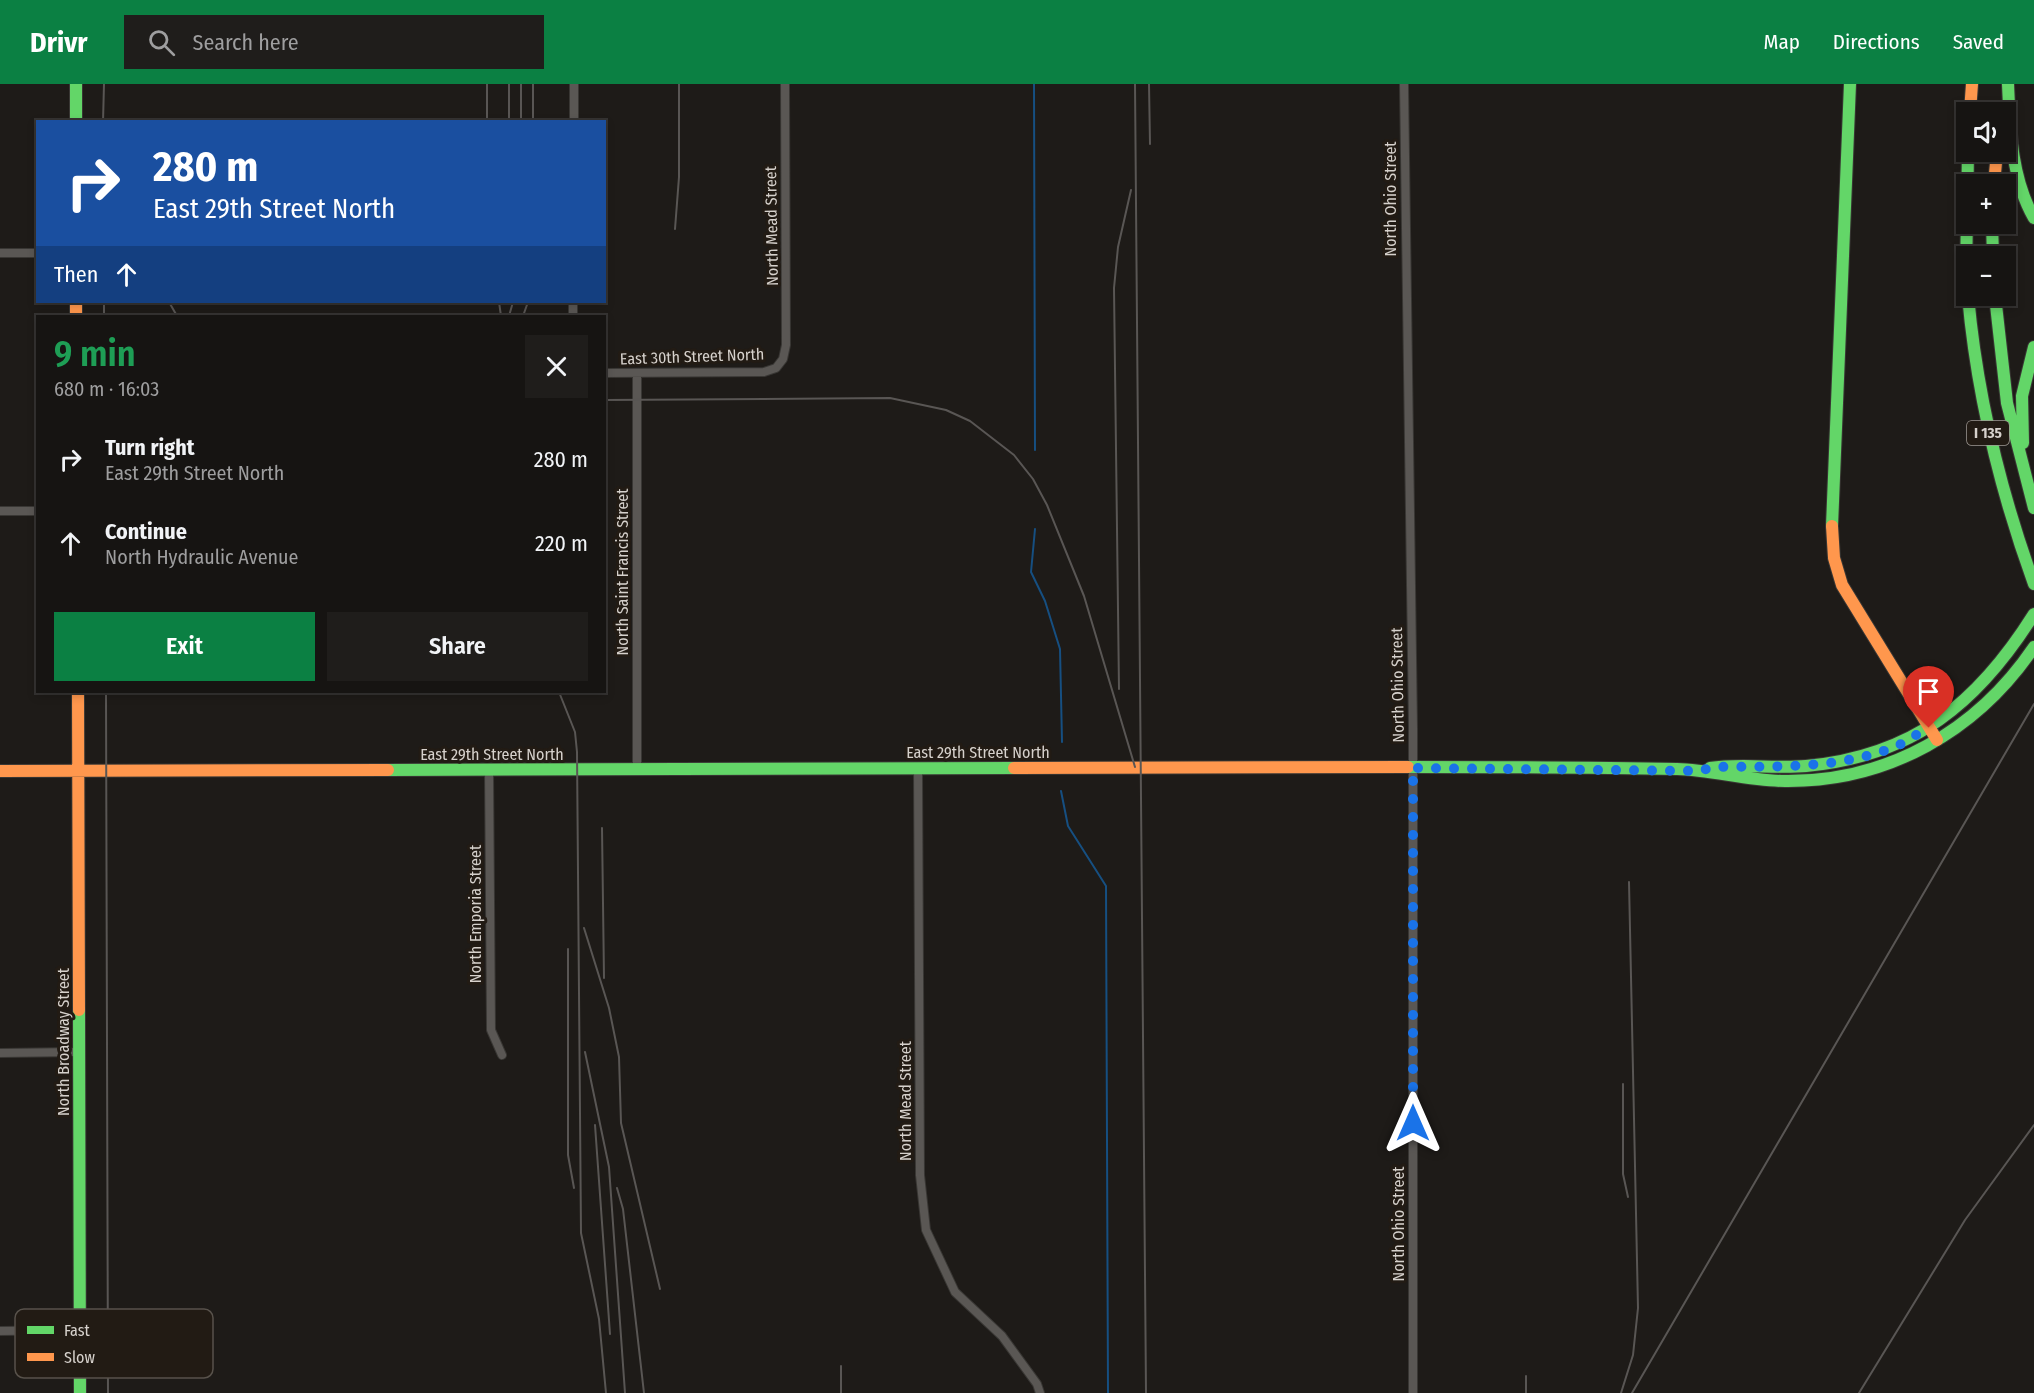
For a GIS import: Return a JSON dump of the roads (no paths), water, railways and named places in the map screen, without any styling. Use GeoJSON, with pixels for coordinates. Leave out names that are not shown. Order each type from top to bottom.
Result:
{"type":"FeatureCollection","features":[{"type":"Feature","properties":{"kind":"main road"},"geometry":{"type":"LineString","coordinates":[[76,84],[76,120]]}},
{"type":"Feature","properties":{"kind":"main road"},"geometry":{"type":"LineString","coordinates":[[1851,84],[1832,544],[1842,585],[1929,728],[1942,738]]}},
{"type":"Feature","properties":{"kind":"main road"},"geometry":{"type":"LineString","coordinates":[[1971,102],[1972,84]]}},
{"type":"Feature","properties":{"kind":"main road"},"geometry":{"type":"LineString","coordinates":[[2001,102],[2003,84]]}},
{"type":"Feature","properties":{"kind":"main road"},"geometry":{"type":"LineString","coordinates":[[2008,84],[2018,172],[2025,200],[2034,218]]}},
{"type":"Feature","properties":{"kind":"main road"},"geometry":{"type":"LineString","coordinates":[[1966,246],[1968,162]]}},
{"type":"Feature","properties":{"kind":"main road","name":"I 135"},"geometry":{"type":"LineString","coordinates":[[1969,306],[1983,410],[1999,482],[2025,570],[2034,584]]}},
{"type":"Feature","properties":{"kind":"main road","name":"I 135"},"geometry":{"type":"LineString","coordinates":[[1996,306],[2000,363],[2009,416],[2034,507]]}},
{"type":"Feature","properties":{"kind":"main road"},"geometry":{"type":"LineString","coordinates":[[2027,485],[2022,396],[2027,368],[2034,347]]}},
{"type":"Feature","properties":{"kind":"main road"},"geometry":{"type":"LineString","coordinates":[[2025,570],[2034,589]]}},
{"type":"Feature","properties":{"kind":"main road"},"geometry":{"type":"LineString","coordinates":[[1700,771],[1713,767],[1804,766],[1849,761],[1898,746],[1941,721],[1986,683],[2013,651],[2034,614]]}},
{"type":"Feature","properties":{"kind":"main road","name":"East 29th Street North"},"geometry":{"type":"LineString","coordinates":[[0,771],[1413,768],[1700,771],[1764,779],[1813,780],[1881,766],[1942,738],[1976,714],[2013,676],[2034,647]]}},
{"type":"Feature","properties":{"kind":"main road","name":"North Broadway Street"},"geometry":{"type":"LineString","coordinates":[[78,693],[80,1309]]}},
{"type":"Feature","properties":{"kind":"street"},"geometry":{"type":"LineString","coordinates":[[574,84],[574,120]]}},
{"type":"Feature","properties":{"kind":"street","name":"North Mead Street"},"geometry":{"type":"LineString","coordinates":[[778,364],[783,359],[786,345],[784,84]]}},
{"type":"Feature","properties":{"kind":"street","name":"North Ohio Street"},"geometry":{"type":"LineString","coordinates":[[1404,84],[1413,768],[1413,1393]]}},
{"type":"Feature","properties":{"kind":"street"},"geometry":{"type":"LineString","coordinates":[[0,253],[36,253]]}},
{"type":"Feature","properties":{"kind":"street","name":"East 30th Street North"},"geometry":{"type":"LineString","coordinates":[[606,373],[764,372],[778,364]]}},
{"type":"Feature","properties":{"kind":"street","name":"North Saint Francis Street"},"geometry":{"type":"LineString","coordinates":[[637,373],[637,770]]}},
{"type":"Feature","properties":{"kind":"street"},"geometry":{"type":"LineString","coordinates":[[0,511],[36,511]]}},
{"type":"Feature","properties":{"kind":"street","name":"North Mead Street"},"geometry":{"type":"LineString","coordinates":[[918,769],[920,1175],[926,1230],[955,1292],[1002,1336],[1037,1384],[1040,1393]]}},
{"type":"Feature","properties":{"kind":"street","name":"North Emporia Street"},"geometry":{"type":"LineString","coordinates":[[489,770],[491,1030],[502,1055]]}},
{"type":"Feature","properties":{"kind":"street"},"geometry":{"type":"LineString","coordinates":[[0,1053],[79,1052]]}},
{"type":"Feature","properties":{"kind":"street"},"geometry":{"type":"LineString","coordinates":[[0,1331],[15,1331]]}},
{"type":"Feature","properties":{"kind":"waterway"},"geometry":{"type":"LineString","coordinates":[[1034,84],[1035,450]]}},
{"type":"Feature","properties":{"kind":"waterway"},"geometry":{"type":"LineString","coordinates":[[1035,529],[1031,572],[1045,601],[1060,649],[1062,742]]}},
{"type":"Feature","properties":{"kind":"waterway"},"geometry":{"type":"LineString","coordinates":[[1061,791],[1068,826],[1106,886],[1108,1393]]}},
{"type":"Feature","properties":{"kind":"railway"},"geometry":{"type":"LineString","coordinates":[[103,120],[104,84]]}},
{"type":"Feature","properties":{"kind":"railway"},"geometry":{"type":"LineString","coordinates":[[487,84],[487,120]]}},
{"type":"Feature","properties":{"kind":"railway"},"geometry":{"type":"LineString","coordinates":[[509,84],[509,120]]}},
{"type":"Feature","properties":{"kind":"railway"},"geometry":{"type":"LineString","coordinates":[[521,84],[521,120]]}},
{"type":"Feature","properties":{"kind":"railway"},"geometry":{"type":"LineString","coordinates":[[533,84],[533,120]]}},
{"type":"Feature","properties":{"kind":"railway"},"geometry":{"type":"LineString","coordinates":[[675,229],[679,177],[679,84]]}},
{"type":"Feature","properties":{"kind":"railway"},"geometry":{"type":"LineString","coordinates":[[1135,84],[1146,1393]]}},
{"type":"Feature","properties":{"kind":"railway"},"geometry":{"type":"LineString","coordinates":[[1149,84],[1150,144]]}},
{"type":"Feature","properties":{"kind":"railway"},"geometry":{"type":"LineString","coordinates":[[1119,689],[1114,288],[1118,247],[1131,190]]}},
{"type":"Feature","properties":{"kind":"railway"},"geometry":{"type":"LineString","coordinates":[[104,303],[104,315]]}},
{"type":"Feature","properties":{"kind":"railway"},"geometry":{"type":"LineString","coordinates":[[170,303],[176,315]]}},
{"type":"Feature","properties":{"kind":"railway"},"geometry":{"type":"LineString","coordinates":[[499,303],[501,315]]}},
{"type":"Feature","properties":{"kind":"railway"},"geometry":{"type":"LineString","coordinates":[[509,315],[513,303]]}},
{"type":"Feature","properties":{"kind":"railway"},"geometry":{"type":"LineString","coordinates":[[523,315],[528,303]]}},
{"type":"Feature","properties":{"kind":"railway"},"geometry":{"type":"LineString","coordinates":[[606,400],[890,398],[946,410],[970,421],[1014,455],[1033,479],[1047,505],[1084,596],[1135,767]]}},
{"type":"Feature","properties":{"kind":"railway"},"geometry":{"type":"LineString","coordinates":[[106,693],[108,1309]]}},
{"type":"Feature","properties":{"kind":"railway"},"geometry":{"type":"LineString","coordinates":[[559,693],[575,732],[577,752],[581,1233],[599,1319],[606,1393]]}},
{"type":"Feature","properties":{"kind":"railway"},"geometry":{"type":"LineString","coordinates":[[1632,1393],[2034,704]]}},
{"type":"Feature","properties":{"kind":"railway"},"geometry":{"type":"LineString","coordinates":[[602,828],[604,978]]}},
{"type":"Feature","properties":{"kind":"railway"},"geometry":{"type":"LineString","coordinates":[[1621,1393],[1633,1355],[1638,1308],[1629,882]]}},
{"type":"Feature","properties":{"kind":"railway"},"geometry":{"type":"LineString","coordinates":[[584,928],[609,1008],[619,1057],[621,1123],[660,1289]]}},
{"type":"Feature","properties":{"kind":"railway"},"geometry":{"type":"LineString","coordinates":[[568,949],[568,1155],[574,1188]]}},
{"type":"Feature","properties":{"kind":"railway"},"geometry":{"type":"LineString","coordinates":[[585,1052],[609,1167],[625,1393]]}},
{"type":"Feature","properties":{"kind":"railway"},"geometry":{"type":"LineString","coordinates":[[1623,1084],[1623,1174],[1628,1197]]}},
{"type":"Feature","properties":{"kind":"railway"},"geometry":{"type":"LineString","coordinates":[[595,1125],[610,1334]]}},
{"type":"Feature","properties":{"kind":"railway"},"geometry":{"type":"LineString","coordinates":[[1859,1393],[1965,1220],[2034,1125]]}},
{"type":"Feature","properties":{"kind":"railway"},"geometry":{"type":"LineString","coordinates":[[617,1188],[623,1209],[644,1393]]}},
{"type":"Feature","properties":{"kind":"railway"},"geometry":{"type":"LineString","coordinates":[[841,1366],[841,1393]]}},
{"type":"Feature","properties":{"kind":"railway"},"geometry":{"type":"LineString","coordinates":[[1526,1376],[1526,1393]]}},
{"type":"Feature","properties":{"kind":"railway"},"geometry":{"type":"LineString","coordinates":[[108,1378],[108,1393]]}}]}
